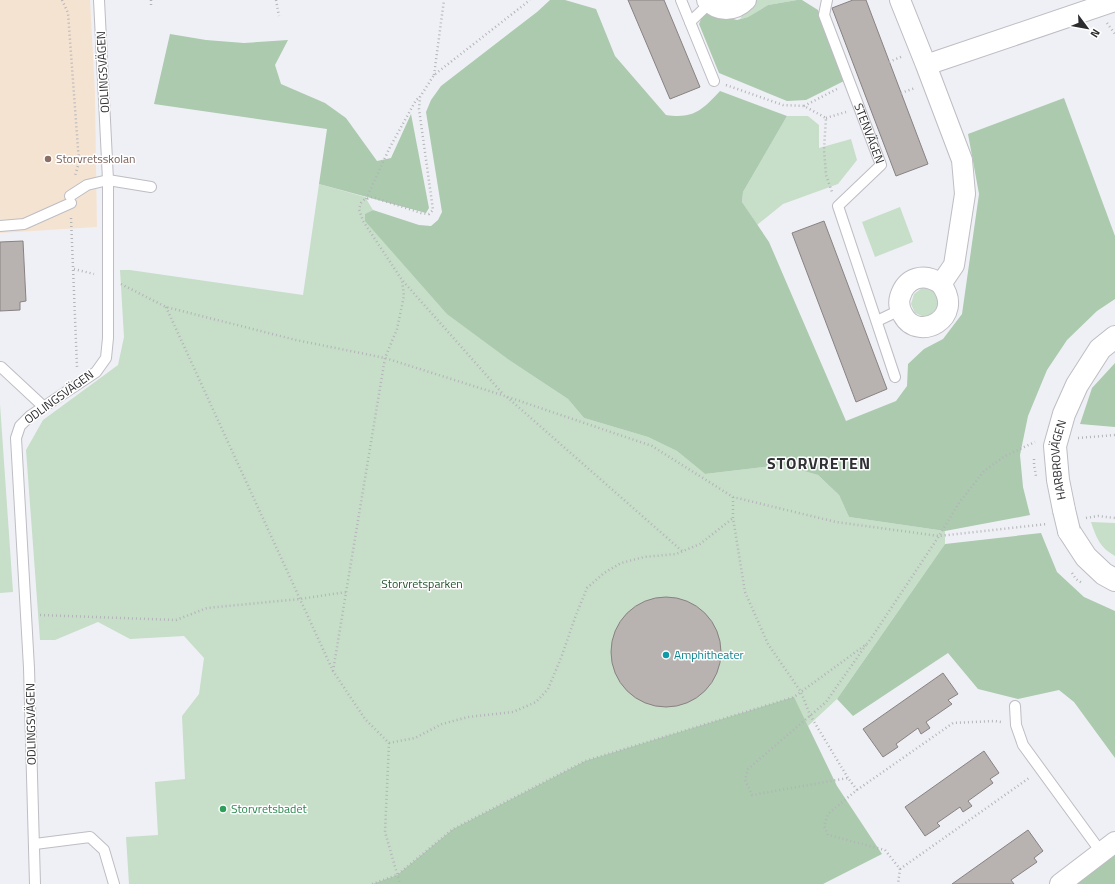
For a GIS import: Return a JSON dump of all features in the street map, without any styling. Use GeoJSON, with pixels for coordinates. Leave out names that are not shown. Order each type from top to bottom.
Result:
{"type":"FeatureCollection","features":[{"type":"Feature","properties":{"kind":"street"},"geometry":{"type":"LineString","coordinates":[[708,2],[720,9],[726,9],[737,7],[746,0]]}},
{"type":"Feature","properties":{"kind":"street"},"geometry":{"type":"LineString","coordinates":[[900,0],[962,160],[965,194],[954,265],[941,284]]}},
{"type":"Feature","properties":{"kind":"street"},"geometry":{"type":"LineString","coordinates":[[926,64],[1115,1]]}},
{"type":"Feature","properties":{"kind":"street"},"geometry":{"type":"LineString","coordinates":[[930,278],[941,284],[948,297],[949,306],[945,316],[939,322],[932,326],[916,326],[904,318],[900,310],[899,301],[902,290],[912,280],[930,278]]}},
{"type":"Feature","properties":{"kind":"street","name":"HARBROVÄGEN"},"geometry":{"type":"LineString","coordinates":[[1115,337],[1100,349],[1077,385],[1064,414],[1055,446],[1058,480],[1067,521],[1086,557],[1104,574],[1115,580]]}},
{"type":"Feature","properties":{"kind":"street"},"geometry":{"type":"LineString","coordinates":[[1060,884],[1108,847]]}},
{"type":"Feature","properties":{"kind":"lane","name":"ODLINGSVÄGEN"},"geometry":{"type":"LineString","coordinates":[[35,884],[29,668],[16,438],[20,426],[30,416],[96,372],[106,358],[108,338],[108,180],[99,0]]}},
{"type":"Feature","properties":{"kind":"lane"},"geometry":{"type":"LineString","coordinates":[[681,0],[714,81]]}},
{"type":"Feature","properties":{"kind":"lane","name":"STENVÄGEN"},"geometry":{"type":"LineString","coordinates":[[827,0],[824,15],[881,165],[838,206]]}},
{"type":"Feature","properties":{"kind":"lane"},"geometry":{"type":"LineString","coordinates":[[690,22],[708,2]]}},
{"type":"Feature","properties":{"kind":"lane"},"geometry":{"type":"LineString","coordinates":[[0,226],[24,224],[70,200],[87,184],[108,180],[151,187]]}},
{"type":"Feature","properties":{"kind":"lane"},"geometry":{"type":"LineString","coordinates":[[838,206],[895,377]]}},
{"type":"Feature","properties":{"kind":"lane"},"geometry":{"type":"LineString","coordinates":[[876,321],[900,310]]}},
{"type":"Feature","properties":{"kind":"lane"},"geometry":{"type":"LineString","coordinates":[[0,367],[2,367],[44,406]]}},
{"type":"Feature","properties":{"kind":"lane"},"geometry":{"type":"LineString","coordinates":[[1016,706],[1016,725],[1024,745],[1041,770],[1108,847]]}},
{"type":"Feature","properties":{"kind":"lane"},"geometry":{"type":"LineString","coordinates":[[35,844],[90,838],[104,850],[114,884]]}},
{"type":"Feature","properties":{"kind":"path"},"geometry":{"type":"LineString","coordinates":[[151,0],[151,6]]}},
{"type":"Feature","properties":{"kind":"path"},"geometry":{"type":"LineString","coordinates":[[276,0],[279,16]]}},
{"type":"Feature","properties":{"kind":"path"},"geometry":{"type":"LineString","coordinates":[[434,75],[444,0]]}},
{"type":"Feature","properties":{"kind":"path"},"geometry":{"type":"LineString","coordinates":[[366,199],[390,147],[416,100],[420,97],[434,75],[530,0]]}},
{"type":"Feature","properties":{"kind":"path"},"geometry":{"type":"LineString","coordinates":[[714,81],[782,105],[804,106],[826,118],[859,107]]}},
{"type":"Feature","properties":{"kind":"path"},"geometry":{"type":"LineString","coordinates":[[804,106],[850,82]]}},
{"type":"Feature","properties":{"kind":"path"},"geometry":{"type":"LineString","coordinates":[[420,97],[419,109],[433,210],[429,214],[421,213],[372,197],[361,203],[359,209],[363,221],[402,280],[496,388],[682,552]]}},
{"type":"Feature","properties":{"kind":"path"},"geometry":{"type":"LineString","coordinates":[[826,118],[824,149],[826,175],[838,206]]}},
{"type":"Feature","properties":{"kind":"path"},"geometry":{"type":"LineString","coordinates":[[74,269],[107,277],[166,307],[296,340],[385,358],[505,396],[652,446],[733,497],[836,522],[939,536],[1035,526],[1098,516],[1115,518]]}},
{"type":"Feature","properties":{"kind":"path"},"geometry":{"type":"LineString","coordinates":[[333,671],[385,358],[397,329],[404,296],[402,280]]}},
{"type":"Feature","properties":{"kind":"path"},"geometry":{"type":"LineString","coordinates":[[166,307],[333,671],[365,719],[389,743],[385,832],[400,884]]}},
{"type":"Feature","properties":{"kind":"path"},"geometry":{"type":"LineString","coordinates":[[848,778],[752,795],[745,780],[748,769],[826,702],[868,643],[939,536],[959,503],[984,471],[1005,456],[1037,442],[1056,442],[1085,436],[1115,435]]}},
{"type":"Feature","properties":{"kind":"path"},"geometry":{"type":"LineString","coordinates":[[733,497],[733,518],[745,592],[768,644],[801,692],[810,715],[848,778],[857,790]]}},
{"type":"Feature","properties":{"kind":"path"},"geometry":{"type":"LineString","coordinates":[[389,743],[415,738],[442,724],[468,717],[513,712],[536,702],[548,689],[587,588],[604,572],[621,563],[644,557],[676,554],[682,552],[700,544],[733,518]]}},
{"type":"Feature","properties":{"kind":"path"},"geometry":{"type":"LineString","coordinates":[[26,615],[176,620],[207,608],[346,592]]}},
{"type":"Feature","properties":{"kind":"path"},"geometry":{"type":"LineString","coordinates":[[372,884],[397,875],[453,829],[585,760],[794,697],[868,643]]}},
{"type":"Feature","properties":{"kind":"path"},"geometry":{"type":"LineString","coordinates":[[898,884],[900,869],[885,850],[828,836],[824,826],[828,814],[857,790],[953,723],[995,721],[1016,725]]}},
{"type":"Feature","properties":{"kind":"path"},"geometry":{"type":"LineString","coordinates":[[900,869],[1041,770]]}},
{"type":"Feature","properties":{"kind":"shaded area","name":"Storvretsskolan"},"geometry":{"type":"Polygon","coordinates":[[[0,0],[90,0],[95,92],[97,227],[0,233],[0,0]]]}},
{"type":"Feature","properties":{"kind":"green space"},"geometry":{"type":"Polygon","coordinates":[[[550,0],[565,0],[596,9],[615,56],[666,115],[684,116],[697,112],[720,91],[787,116],[743,192],[742,202],[769,242],[846,421],[896,401],[907,386],[908,364],[924,349],[943,339],[962,314],[979,194],[968,134],[1064,98],[1115,236],[1115,299],[1097,311],[1067,340],[1047,370],[1028,416],[1020,455],[1023,487],[1030,515],[945,531],[849,517],[839,495],[818,475],[782,465],[705,474],[677,451],[648,437],[584,418],[568,399],[512,362],[447,314],[365,221],[365,214],[373,210],[419,225],[431,226],[438,220],[442,212],[426,112],[431,100],[441,86],[537,12],[550,0]]]}},
{"type":"Feature","properties":{"kind":"green space"},"geometry":{"type":"Polygon","coordinates":[[[752,0],[797,0],[768,5],[748,17],[740,19],[752,0]]]}},
{"type":"Feature","properties":{"kind":"green space"},"geometry":{"type":"Polygon","coordinates":[[[802,0],[818,10],[844,81],[806,100],[787,101],[719,73],[699,24],[703,14],[714,14],[737,20],[748,17],[768,5],[802,0]]]}},
{"type":"Feature","properties":{"kind":"green space"},"geometry":{"type":"Polygon","coordinates":[[[170,34],[206,40],[244,43],[288,40],[275,65],[281,84],[325,103],[346,118],[377,161],[391,158],[411,114],[429,208],[426,213],[319,184],[327,129],[154,104],[170,34]]]}},
{"type":"Feature","properties":{"kind":"green space"},"geometry":{"type":"Polygon","coordinates":[[[787,116],[808,116],[819,125],[819,148],[851,139],[857,160],[838,184],[783,204],[757,225],[742,202],[743,192],[787,116]]]}},
{"type":"Feature","properties":{"kind":"green space","name":"Storvretsparken"},"geometry":{"type":"Polygon","coordinates":[[[319,184],[365,197],[373,210],[366,214],[512,362],[568,399],[584,418],[648,437],[677,451],[705,474],[782,465],[818,475],[839,495],[849,517],[945,531],[945,544],[837,699],[808,726],[794,698],[585,761],[453,829],[397,875],[372,884],[129,884],[126,837],[158,835],[155,782],[185,779],[182,716],[199,694],[204,658],[184,636],[130,639],[98,622],[55,640],[40,640],[26,450],[43,420],[118,365],[124,337],[120,270],[130,270],[303,295],[319,184]]]}},
{"type":"Feature","properties":{"kind":"green space"},"geometry":{"type":"Polygon","coordinates":[[[900,207],[913,242],[875,257],[862,222],[900,207]]]}},
{"type":"Feature","properties":{"kind":"green space"},"geometry":{"type":"Polygon","coordinates":[[[922,288],[932,289],[939,297],[937,313],[924,317],[915,313],[911,304],[914,294],[922,288]]]}},
{"type":"Feature","properties":{"kind":"green space"},"geometry":{"type":"Polygon","coordinates":[[[1115,363],[1115,427],[1080,424],[1092,388],[1115,363]]]}},
{"type":"Feature","properties":{"kind":"green space"},"geometry":{"type":"Polygon","coordinates":[[[0,404],[13,592],[0,593],[0,404]]]}},
{"type":"Feature","properties":{"kind":"green space"},"geometry":{"type":"Polygon","coordinates":[[[1091,522],[1115,523],[1115,556],[1099,542],[1091,522]]]}},
{"type":"Feature","properties":{"kind":"green space"},"geometry":{"type":"Polygon","coordinates":[[[1041,533],[1057,572],[1084,597],[1115,611],[1115,758],[1074,702],[1059,690],[1018,699],[978,689],[948,653],[853,716],[837,699],[945,544],[1041,533]]]}},
{"type":"Feature","properties":{"kind":"green space"},"geometry":{"type":"Polygon","coordinates":[[[794,697],[837,786],[882,854],[823,884],[372,884],[397,875],[453,829],[585,761],[794,697]]]}},
{"type":"Feature","properties":{"kind":"green space"},"geometry":{"type":"Polygon","coordinates":[[[1115,853],[1115,884],[1072,884],[1115,853]]]}},
{"type":"Feature","properties":{"kind":"building"},"geometry":{"type":"Polygon","coordinates":[[[628,0],[664,0],[700,87],[670,99],[628,0]]]}},
{"type":"Feature","properties":{"kind":"building"},"geometry":{"type":"Polygon","coordinates":[[[853,0],[866,0],[928,164],[896,176],[832,8],[853,0]]]}},
{"type":"Feature","properties":{"kind":"building"},"geometry":{"type":"Polygon","coordinates":[[[824,221],[887,389],[856,402],[792,233],[824,221]]]}},
{"type":"Feature","properties":{"kind":"building"},"geometry":{"type":"Polygon","coordinates":[[[23,241],[26,301],[20,302],[20,310],[0,311],[0,242],[23,241]]]}},
{"type":"Feature","properties":{"kind":"building","name":"Amphitheater"},"geometry":{"type":"Polygon","coordinates":[[[666,597],[677,598],[687,602],[705,613],[716,631],[720,641],[720,663],[716,673],[705,691],[687,702],[677,706],[666,707],[655,706],[645,702],[627,691],[616,673],[612,663],[611,652],[612,641],[616,631],[627,613],[645,602],[655,598],[666,597]]]}},
{"type":"Feature","properties":{"kind":"building"},"geometry":{"type":"Polygon","coordinates":[[[943,673],[958,694],[948,700],[952,704],[926,722],[930,728],[921,734],[918,728],[896,744],[898,747],[883,757],[863,729],[943,673]]]}},
{"type":"Feature","properties":{"kind":"building"},"geometry":{"type":"Polygon","coordinates":[[[984,751],[999,773],[990,779],[993,783],[968,801],[972,806],[963,812],[960,807],[937,823],[940,826],[925,836],[905,807],[984,751]]]}},
{"type":"Feature","properties":{"kind":"building"},"geometry":{"type":"Polygon","coordinates":[[[1028,830],[1043,851],[1034,858],[1037,862],[1011,880],[1014,884],[952,884],[1028,830]]]}},
{"type":"Feature","properties":{"kind":"place","name":"Storvretsskolan"},"geometry":{"type":"Point","coordinates":[48,159]}},
{"type":"Feature","properties":{"kind":"place","name":"Amphitheater"},"geometry":{"type":"Point","coordinates":[666,655]}},
{"type":"Feature","properties":{"kind":"place","name":"Storvretsbadet"},"geometry":{"type":"Point","coordinates":[223,809]}},
{"type":"Feature","properties":{"kind":"district","name":"STORVRETEN"},"geometry":{"type":"Point","coordinates":[819,463]}}]}
